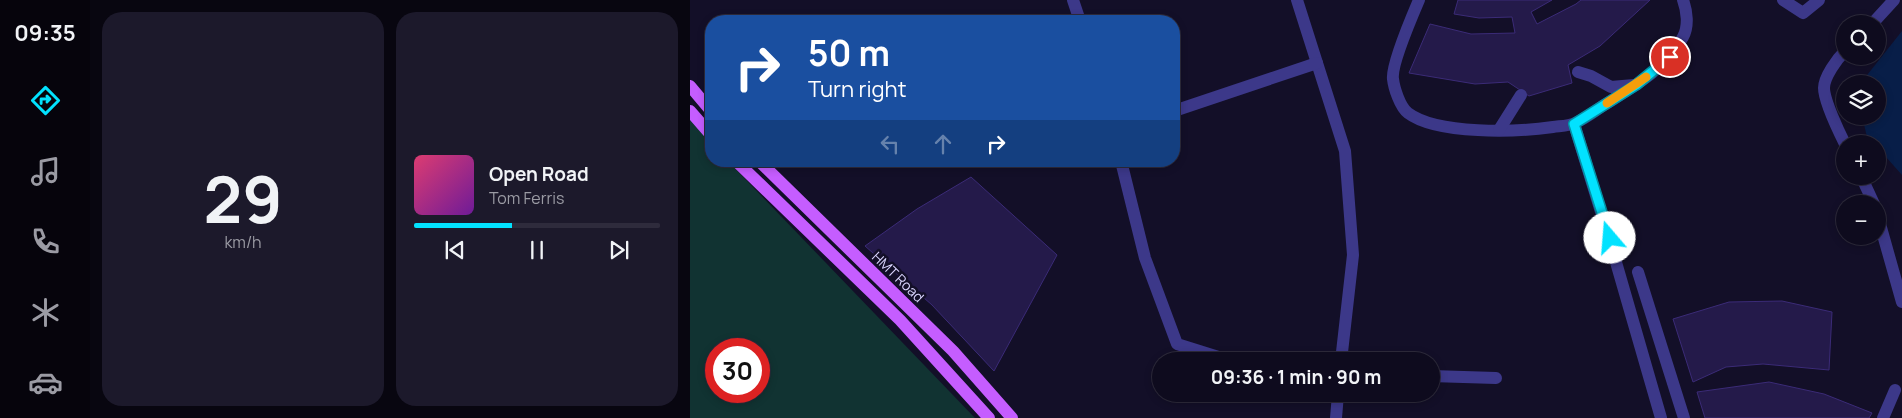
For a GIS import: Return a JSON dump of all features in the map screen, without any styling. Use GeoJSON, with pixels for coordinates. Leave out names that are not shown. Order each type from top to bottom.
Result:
{"type":"FeatureCollection","features":[{"type":"Feature","properties":{"kind":"main road"},"geometry":{"type":"LineString","coordinates":[[690,86],[705,104]]}},
{"type":"Feature","properties":{"kind":"main road"},"geometry":{"type":"LineString","coordinates":[[690,111],[705,128]]}},
{"type":"Feature","properties":{"kind":"main road","name":"HMT Road"},"geometry":{"type":"LineString","coordinates":[[742,167],[900,320],[989,418]]}},
{"type":"Feature","properties":{"kind":"main road","name":"HMT Road"},"geometry":{"type":"LineString","coordinates":[[765,167],[953,351],[1012,418]]}},
{"type":"Feature","properties":{"kind":"street"},"geometry":{"type":"LineString","coordinates":[[1073,0],[1078,15]]}},
{"type":"Feature","properties":{"kind":"street"},"geometry":{"type":"LineString","coordinates":[[1298,0],[1346,151],[1353,255],[1342,352]]}},
{"type":"Feature","properties":{"kind":"street"},"geometry":{"type":"LineString","coordinates":[[1419,0],[1398,54],[1392,77],[1406,112],[1424,121],[1453,127],[1499,130],[1539,129],[1574,124],[1636,85],[1670,57],[1685,35],[1687,11],[1683,0]]}},
{"type":"Feature","properties":{"kind":"street"},"geometry":{"type":"LineString","coordinates":[[1783,0],[1804,13],[1819,0]]}},
{"type":"Feature","properties":{"kind":"street"},"geometry":{"type":"LineString","coordinates":[[1880,15],[1894,0]]}},
{"type":"Feature","properties":{"kind":"street"},"geometry":{"type":"LineString","coordinates":[[1836,61],[1824,88],[1834,122],[1840,135]]}},
{"type":"Feature","properties":{"kind":"street"},"geometry":{"type":"LineString","coordinates":[[1180,108],[1317,63]]}},
{"type":"Feature","properties":{"kind":"street"},"geometry":{"type":"LineString","coordinates":[[1578,72],[1591,76],[1611,87],[1636,85]]}},
{"type":"Feature","properties":{"kind":"street"},"geometry":{"type":"LineString","coordinates":[[1499,130],[1521,94]]}},
{"type":"Feature","properties":{"kind":"street"},"geometry":{"type":"LineString","coordinates":[[1574,124],[1610,238],[1661,418]]}},
{"type":"Feature","properties":{"kind":"street"},"geometry":{"type":"LineString","coordinates":[[1123,167],[1146,258],[1177,344],[1202,352]]}},
{"type":"Feature","properties":{"kind":"street"},"geometry":{"type":"LineString","coordinates":[[1886,245],[1902,302]]}},
{"type":"Feature","properties":{"kind":"street"},"geometry":{"type":"LineString","coordinates":[[1638,272],[1684,418]]}},
{"type":"Feature","properties":{"kind":"street"},"geometry":{"type":"LineString","coordinates":[[1440,376],[1496,378]]}},
{"type":"Feature","properties":{"kind":"street"},"geometry":{"type":"LineString","coordinates":[[1883,418],[1895,390]]}},
{"type":"Feature","properties":{"kind":"street"},"geometry":{"type":"LineString","coordinates":[[1336,418],[1337,402]]}},
{"type":"Feature","properties":{"kind":"green space"},"geometry":{"type":"Polygon","coordinates":[[[690,118],[705,136],[705,167],[734,167],[975,418],[690,418],[690,118]]]}},
{"type":"Feature","properties":{"kind":"water"},"geometry":{"type":"Polygon","coordinates":[[[1902,31],[1902,175],[1886,157],[1886,135],[1867,135],[1864,125],[1886,125],[1886,75],[1867,75],[1875,65],[1886,65],[1886,51],[1902,31]]]}},
{"type":"Feature","properties":{"kind":"building"},"geometry":{"type":"Polygon","coordinates":[[[1458,0],[1552,0],[1531,12],[1537,24],[1581,0],[1650,0],[1600,46],[1568,65],[1572,83],[1529,96],[1508,82],[1475,84],[1409,73],[1430,24],[1471,34],[1515,33],[1512,17],[1479,18],[1454,14],[1458,0]]]}},
{"type":"Feature","properties":{"kind":"building"},"geometry":{"type":"Polygon","coordinates":[[[971,177],[1057,255],[994,371],[932,305],[865,246],[917,209],[971,177]]]}},
{"type":"Feature","properties":{"kind":"building"},"geometry":{"type":"Polygon","coordinates":[[[1782,301],[1832,312],[1829,370],[1763,364],[1726,367],[1693,382],[1673,319],[1729,302],[1782,301]]]}},
{"type":"Feature","properties":{"kind":"building"},"geometry":{"type":"Polygon","coordinates":[[[1769,382],[1824,394],[1872,413],[1869,418],[1705,418],[1697,392],[1769,382]]]}},
{"type":"Feature","properties":{"kind":"slow traffic"},"geometry":{"type":"LineString","coordinates":[[1607,103],[1646,77]]}},
{"type":"Feature","properties":{"kind":"route"},"geometry":{"type":"LineString","coordinates":[[1610,238],[1574,124],[1636,85],[1670,57]]}}]}
